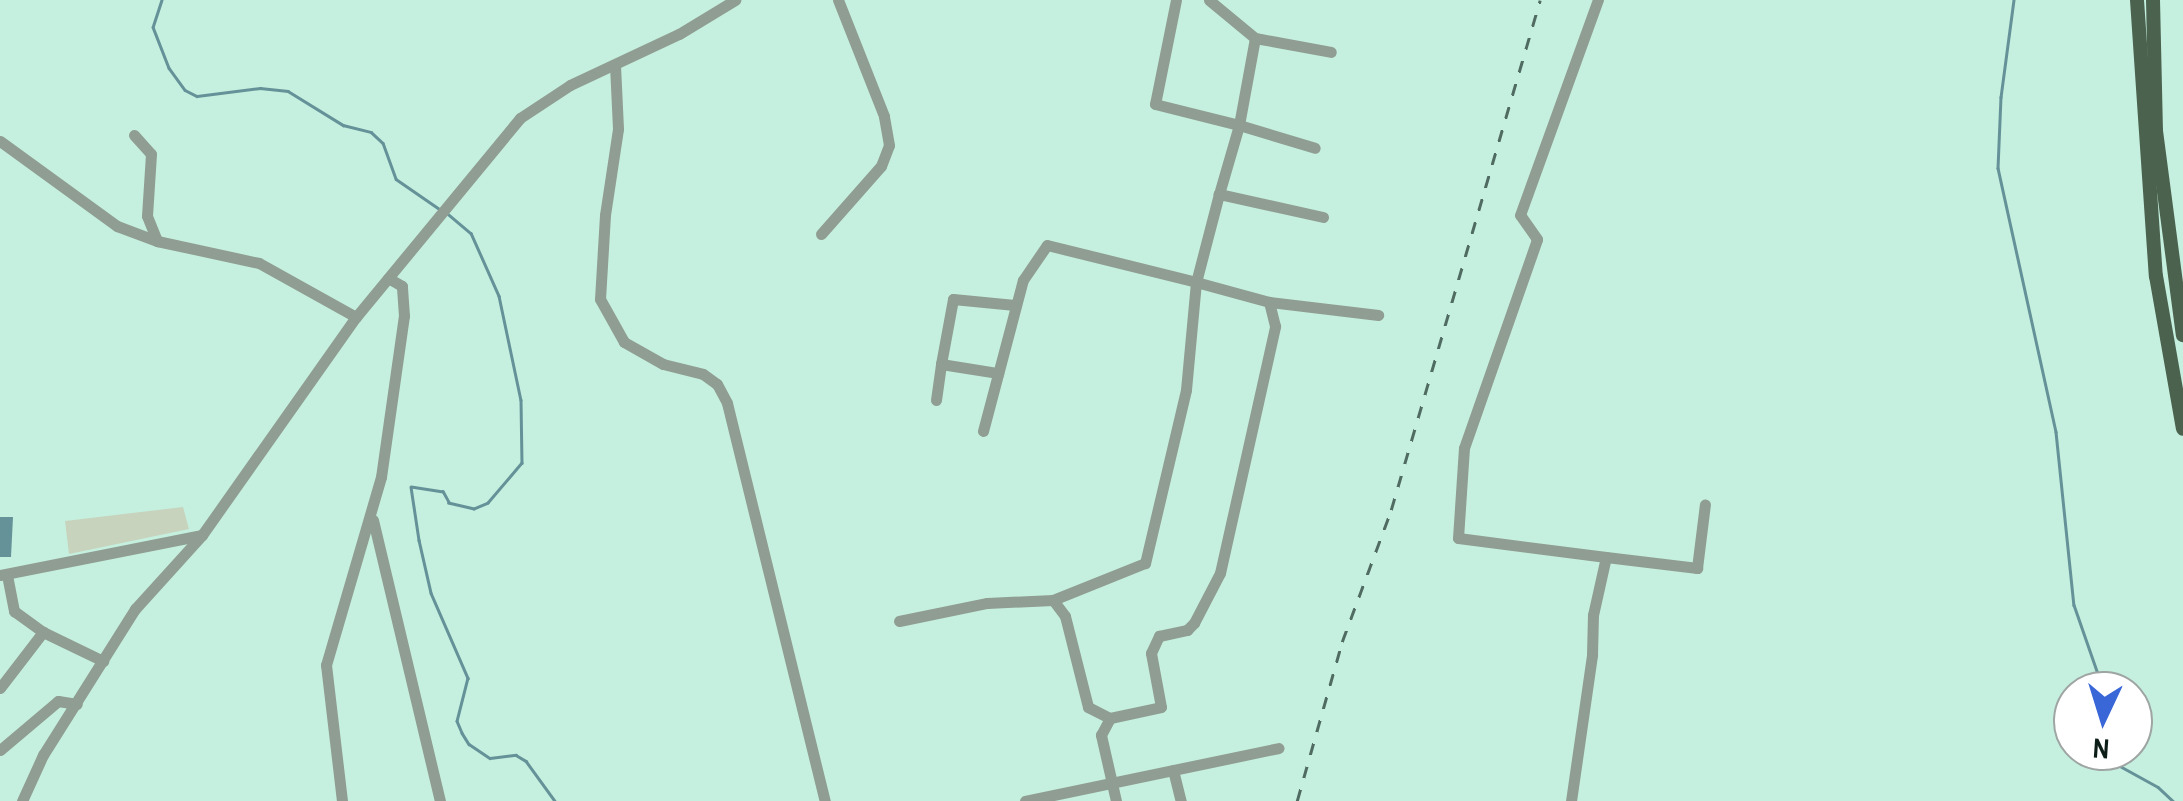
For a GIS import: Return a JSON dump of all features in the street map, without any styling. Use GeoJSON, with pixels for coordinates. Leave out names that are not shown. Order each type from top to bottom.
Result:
{"type":"FeatureCollection","features":[{"type":"Feature","properties":{"kind":"main road"},"geometry":{"type":"LineString","coordinates":[[2137,0],[2156,276],[2183,429]]}},
{"type":"Feature","properties":{"kind":"main road"},"geometry":{"type":"LineString","coordinates":[[2153,0],[2156,131],[2183,336]]}},
{"type":"Feature","properties":{"kind":"street"},"geometry":{"type":"LineString","coordinates":[[22,801],[43,755],[135,609],[202,535],[356,317],[520,118],[543,100],[679,34],[734,0]]}},
{"type":"Feature","properties":{"kind":"street"},"geometry":{"type":"LineString","coordinates":[[822,234],[881,166],[889,145],[884,116],[838,0]]}},
{"type":"Feature","properties":{"kind":"street"},"geometry":{"type":"LineString","coordinates":[[1176,0],[1154,104],[1316,148]]}},
{"type":"Feature","properties":{"kind":"street"},"geometry":{"type":"LineString","coordinates":[[1209,0],[1255,38],[1330,52]]}},
{"type":"Feature","properties":{"kind":"street"},"geometry":{"type":"LineString","coordinates":[[1598,0],[1585,26],[1520,215],[1537,240],[1464,448],[1458,538],[1697,568],[1705,504]]}},
{"type":"Feature","properties":{"kind":"street"},"geometry":{"type":"LineString","coordinates":[[899,620],[987,603],[1053,600],[1145,562],[1186,390],[1196,282],[1239,125],[1255,38]]}},
{"type":"Feature","properties":{"kind":"street"},"geometry":{"type":"LineString","coordinates":[[615,64],[618,129],[600,299],[624,342],[663,364],[702,374],[717,384],[727,403],[825,801]]}},
{"type":"Feature","properties":{"kind":"street"},"geometry":{"type":"LineString","coordinates":[[134,135],[151,154],[146,216],[157,241]]}},
{"type":"Feature","properties":{"kind":"street"},"geometry":{"type":"LineString","coordinates":[[0,141],[117,226],[157,241],[259,263],[356,317]]}},
{"type":"Feature","properties":{"kind":"street"},"geometry":{"type":"LineString","coordinates":[[1220,194],[1323,216]]}},
{"type":"Feature","properties":{"kind":"street"},"geometry":{"type":"LineString","coordinates":[[983,432],[1023,280],[1047,244],[1269,302],[1378,315]]}},
{"type":"Feature","properties":{"kind":"street"},"geometry":{"type":"LineString","coordinates":[[342,801],[326,665],[372,516],[404,316],[402,286],[388,278]]}},
{"type":"Feature","properties":{"kind":"street"},"geometry":{"type":"LineString","coordinates":[[936,400],[952,299],[1015,304]]}},
{"type":"Feature","properties":{"kind":"street"},"geometry":{"type":"LineString","coordinates":[[1053,600],[1065,616],[1088,707],[1110,718],[1161,707],[1151,653],[1159,636],[1187,630],[1194,623],[1220,573],[1275,326],[1269,302]]}},
{"type":"Feature","properties":{"kind":"street"},"geometry":{"type":"LineString","coordinates":[[942,364],[998,374]]}},
{"type":"Feature","properties":{"kind":"street"},"geometry":{"type":"LineString","coordinates":[[372,516],[440,801]]}},
{"type":"Feature","properties":{"kind":"street"},"geometry":{"type":"LineString","coordinates":[[103,661],[43,632],[14,611],[4,595],[4,575],[202,535]]}},
{"type":"Feature","properties":{"kind":"street"},"geometry":{"type":"LineString","coordinates":[[1571,801],[1593,615],[1606,557]]}},
{"type":"Feature","properties":{"kind":"street"},"geometry":{"type":"LineString","coordinates":[[0,688],[43,632]]}},
{"type":"Feature","properties":{"kind":"street"},"geometry":{"type":"LineString","coordinates":[[0,750],[58,701],[77,704]]}},
{"type":"Feature","properties":{"kind":"street"},"geometry":{"type":"LineString","coordinates":[[1110,718],[1101,734],[1116,801]]}},
{"type":"Feature","properties":{"kind":"street"},"geometry":{"type":"LineString","coordinates":[[1026,801],[1279,748]]}},
{"type":"Feature","properties":{"kind":"street"},"geometry":{"type":"LineString","coordinates":[[1173,770],[1180,801]]}},
{"type":"Feature","properties":{"kind":"green space"},"geometry":{"type":"Polygon","coordinates":[[[183,507],[189,529],[69,554],[65,521],[183,507]]]}},
{"type":"Feature","properties":{"kind":"water"},"geometry":{"type":"Polygon","coordinates":[[[0,517],[13,517],[11,557],[0,557],[0,517]]]}},
{"type":"Feature","properties":{"kind":"waterway"},"geometry":{"type":"LineString","coordinates":[[162,0],[153,27],[169,68],[185,90],[197,96],[260,88],[288,91],[343,125],[371,132],[383,143],[396,179],[441,210]]}},
{"type":"Feature","properties":{"kind":"waterway"},"geometry":{"type":"LineString","coordinates":[[2014,0],[2001,97],[1998,168],[2056,432],[2074,605],[2097,671]]}},
{"type":"Feature","properties":{"kind":"waterway"},"geometry":{"type":"LineString","coordinates":[[448,214],[471,233],[499,296],[521,400],[522,463],[488,503],[474,509],[449,503],[443,492],[411,487],[419,540],[431,593],[468,678],[457,721],[462,733],[469,744],[490,758],[516,755],[526,761],[555,801]]}},
{"type":"Feature","properties":{"kind":"waterway"},"geometry":{"type":"LineString","coordinates":[[2129,771],[2158,787],[2173,801]]}},
{"type":"Feature","properties":{"kind":"railway"},"geometry":{"type":"LineString","coordinates":[[1297,801],[1342,642],[1391,510],[1540,0]]}}]}
